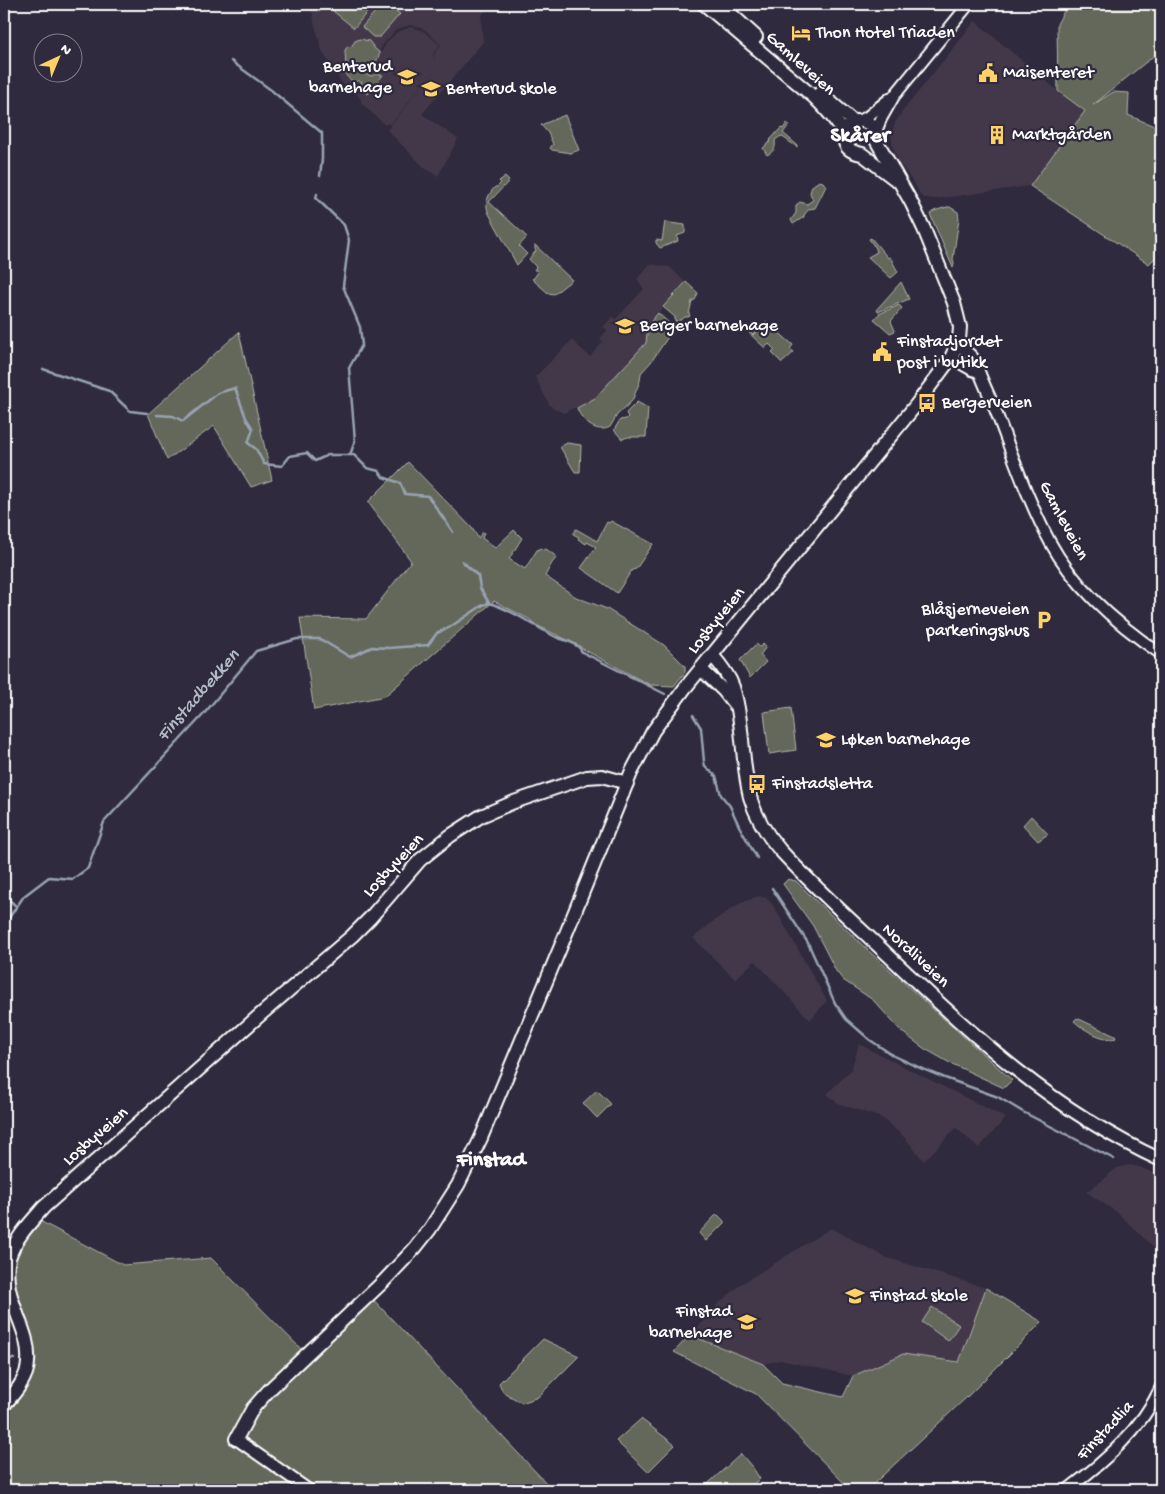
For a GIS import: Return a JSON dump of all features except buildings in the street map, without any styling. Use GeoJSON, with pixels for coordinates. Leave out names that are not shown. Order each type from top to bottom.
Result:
{"type":"FeatureCollection","features":[{"type":"Feature","properties":{"kind":"main road","name":"Gamleveien"},"geometry":{"type":"LineString","coordinates":[[704,4],[815,98],[829,113],[844,135],[845,145],[848,149],[862,154],[899,184]]}},
{"type":"Feature","properties":{"kind":"main road","name":"Gamleveien"},"geometry":{"type":"LineString","coordinates":[[720,4],[785,63],[857,121],[871,125],[899,184],[911,202],[924,228],[954,302],[960,327],[957,345]]}},
{"type":"Feature","properties":{"kind":"main road"},"geometry":{"type":"LineString","coordinates":[[844,135],[847,127],[857,121]]}},
{"type":"Feature","properties":{"kind":"main road"},"geometry":{"type":"LineString","coordinates":[[862,154],[870,151],[876,136]]}},
{"type":"Feature","properties":{"kind":"main road","name":"Losbyveien"},"geometry":{"type":"LineString","coordinates":[[4,1405],[13,1396],[24,1377],[28,1363],[26,1345],[7,1289],[9,1257],[21,1235],[44,1207],[352,936],[420,860],[450,836],[481,816],[514,802],[588,777],[602,776],[627,783],[642,750],[666,712],[900,424],[951,358],[957,345]]}},
{"type":"Feature","properties":{"kind":"main road","name":"Nordliveien"},"geometry":{"type":"LineString","coordinates":[[712,655],[722,667],[733,686],[752,804],[769,838],[787,858],[950,1013],[1008,1064],[1080,1116],[1161,1160]]}},
{"type":"Feature","properties":{"kind":"main road"},"geometry":{"type":"LineString","coordinates":[[701,669],[724,691],[737,707]]}},
{"type":"Feature","properties":{"kind":"main road"},"geometry":{"type":"LineString","coordinates":[[236,1439],[253,1408],[384,1280],[414,1248],[430,1229],[458,1186],[485,1128],[564,941],[627,783]]}},
{"type":"Feature","properties":{"kind":"street"},"geometry":{"type":"LineString","coordinates":[[876,136],[881,119],[894,96],[969,4]]}},
{"type":"Feature","properties":{"kind":"street"},"geometry":{"type":"LineString","coordinates":[[857,121],[874,112],[894,96]]}},
{"type":"Feature","properties":{"kind":"street","name":"Gamleveien"},"geometry":{"type":"LineString","coordinates":[[957,345],[974,359],[1039,519],[1062,561],[1076,581],[1101,606],[1161,654]]}},
{"type":"Feature","properties":{"kind":"street"},"geometry":{"type":"LineString","coordinates":[[951,358],[979,372]]}},
{"type":"Feature","properties":{"kind":"street","name":"Finstadlia"},"geometry":{"type":"LineString","coordinates":[[1067,1490],[1096,1468],[1119,1446],[1146,1414],[1161,1387]]}},
{"type":"Feature","properties":{"kind":"street"},"geometry":{"type":"LineString","coordinates":[[236,1439],[309,1490]]}},
{"type":"Feature","properties":{"kind":"shaded area","name":"Benterud skole"},"geometry":{"type":"Polygon","coordinates":[[[311,4],[491,4],[481,16],[483,42],[422,114],[458,139],[438,176],[426,169],[387,130],[438,66],[390,125],[388,123],[385,125],[363,105],[361,99],[352,89],[357,80],[367,73],[376,62],[387,42],[397,32],[411,27],[423,31],[440,45],[433,54],[435,60],[434,54],[441,45],[424,29],[410,25],[396,30],[356,78],[349,92],[322,51],[311,4]]]}},
{"type":"Feature","properties":{"kind":"shaded area"},"geometry":{"type":"Polygon","coordinates":[[[975,21],[1058,91],[1085,111],[1030,186],[936,199],[925,198],[921,196],[898,161],[891,135],[895,123],[902,112],[975,21]]]}},
{"type":"Feature","properties":{"kind":"shaded area"},"geometry":{"type":"Polygon","coordinates":[[[650,264],[670,267],[685,282],[648,325],[646,343],[595,398],[564,413],[554,409],[549,404],[535,377],[572,340],[590,357],[603,341],[600,339],[607,330],[603,327],[613,316],[616,319],[644,289],[637,279],[650,264]]]}},
{"type":"Feature","properties":{"kind":"shaded area"},"geometry":{"type":"Polygon","coordinates":[[[758,896],[766,898],[773,905],[827,1001],[810,1020],[755,961],[735,979],[693,938],[739,904],[758,896]]]}},
{"type":"Feature","properties":{"kind":"shaded area"},"geometry":{"type":"Polygon","coordinates":[[[859,1044],[1006,1118],[979,1148],[956,1128],[924,1161],[905,1138],[882,1118],[837,1103],[827,1094],[851,1070],[859,1044]]]}},
{"type":"Feature","properties":{"kind":"shaded area"},"geometry":{"type":"Polygon","coordinates":[[[1130,1165],[1140,1167],[1161,1177],[1161,1255],[1118,1213],[1086,1192],[1117,1168],[1130,1165]]]}},
{"type":"Feature","properties":{"kind":"shaded area","name":"Finstad skole"},"geometry":{"type":"Polygon","coordinates":[[[831,1228],[885,1257],[986,1288],[959,1362],[903,1354],[853,1376],[780,1360],[763,1364],[690,1335],[718,1304],[741,1284],[831,1228]]]}},
{"type":"Feature","properties":{"kind":"green space"},"geometry":{"type":"Polygon","coordinates":[[[339,4],[374,4],[354,28],[333,11],[339,4]]]}},
{"type":"Feature","properties":{"kind":"green space"},"geometry":{"type":"Polygon","coordinates":[[[382,4],[387,4],[400,14],[380,37],[373,37],[362,27],[382,4]]]}},
{"type":"Feature","properties":{"kind":"green space"},"geometry":{"type":"Polygon","coordinates":[[[1068,4],[1161,4],[1161,50],[1093,105],[1113,92],[1129,93],[1128,115],[1161,129],[1161,252],[1149,264],[1030,186],[1085,111],[1058,91],[1057,24],[1068,4]]]}},
{"type":"Feature","properties":{"kind":"green space"},"geometry":{"type":"Polygon","coordinates":[[[360,39],[369,41],[380,53],[376,62],[365,74],[372,76],[375,74],[383,75],[368,94],[358,88],[362,83],[358,80],[356,82],[350,80],[345,73],[351,71],[356,63],[353,60],[352,64],[348,67],[346,66],[345,50],[360,39]]]}},
{"type":"Feature","properties":{"kind":"green space"},"geometry":{"type":"Polygon","coordinates":[[[565,115],[579,150],[571,153],[552,150],[550,148],[553,144],[548,133],[541,125],[565,115]]]}},
{"type":"Feature","properties":{"kind":"green space"},"geometry":{"type":"Polygon","coordinates":[[[787,123],[789,125],[783,133],[797,147],[781,136],[775,140],[774,149],[767,155],[763,148],[787,123]]]}},
{"type":"Feature","properties":{"kind":"green space"},"geometry":{"type":"Polygon","coordinates":[[[505,177],[509,181],[489,202],[527,237],[519,246],[527,254],[517,265],[487,208],[489,196],[495,187],[501,183],[499,181],[505,177]]]}},
{"type":"Feature","properties":{"kind":"green space"},"geometry":{"type":"Polygon","coordinates":[[[819,181],[823,182],[826,186],[815,208],[809,209],[804,217],[793,224],[791,220],[796,213],[796,205],[800,202],[807,204],[813,200],[810,193],[812,186],[819,181]]]}},
{"type":"Feature","properties":{"kind":"green space"},"geometry":{"type":"Polygon","coordinates":[[[947,207],[958,212],[959,219],[953,268],[930,214],[947,207]]]}},
{"type":"Feature","properties":{"kind":"green space"},"geometry":{"type":"Polygon","coordinates":[[[665,221],[685,225],[685,233],[677,236],[678,241],[660,248],[656,240],[662,241],[665,221]]]}},
{"type":"Feature","properties":{"kind":"green space"},"geometry":{"type":"Polygon","coordinates":[[[871,238],[888,258],[890,257],[898,272],[891,278],[868,257],[877,252],[869,239],[871,238]]]}},
{"type":"Feature","properties":{"kind":"green space"},"geometry":{"type":"Polygon","coordinates":[[[535,245],[572,280],[554,294],[548,293],[532,279],[538,272],[534,270],[536,267],[529,259],[536,251],[535,245]]]}},
{"type":"Feature","properties":{"kind":"green space"},"geometry":{"type":"Polygon","coordinates":[[[686,282],[698,293],[695,300],[692,301],[690,316],[678,322],[663,307],[686,282]]]}},
{"type":"Feature","properties":{"kind":"green space"},"geometry":{"type":"Polygon","coordinates":[[[901,282],[909,299],[878,312],[877,309],[901,282]]]}},
{"type":"Feature","properties":{"kind":"green space"},"geometry":{"type":"Polygon","coordinates":[[[899,305],[902,308],[891,321],[895,331],[890,333],[874,319],[879,314],[899,305]]]}},
{"type":"Feature","properties":{"kind":"green space"},"geometry":{"type":"Polygon","coordinates":[[[658,313],[672,326],[670,334],[641,373],[632,401],[617,415],[610,427],[605,429],[595,428],[582,418],[577,408],[595,398],[646,343],[648,325],[658,313]]]}},
{"type":"Feature","properties":{"kind":"green space"},"geometry":{"type":"Polygon","coordinates":[[[766,321],[793,345],[790,349],[794,352],[782,363],[772,353],[775,350],[769,344],[765,348],[749,333],[753,335],[766,321]]]}},
{"type":"Feature","properties":{"kind":"green space"},"geometry":{"type":"Polygon","coordinates":[[[239,332],[272,480],[251,487],[214,426],[167,460],[148,414],[239,332]]]}},
{"type":"Feature","properties":{"kind":"green space"},"geometry":{"type":"Polygon","coordinates":[[[637,402],[648,408],[646,437],[622,439],[614,430],[620,420],[628,417],[626,413],[637,402]]]}},
{"type":"Feature","properties":{"kind":"green space"},"geometry":{"type":"Polygon","coordinates":[[[567,443],[581,445],[580,472],[575,472],[560,447],[567,443]]]}},
{"type":"Feature","properties":{"kind":"green space"},"geometry":{"type":"Polygon","coordinates":[[[408,462],[472,528],[478,538],[483,532],[482,538],[495,548],[514,530],[522,538],[509,559],[525,569],[537,550],[541,548],[543,550],[546,549],[557,557],[545,576],[576,597],[607,609],[664,645],[685,666],[685,672],[674,686],[650,685],[494,601],[385,696],[314,710],[300,618],[366,619],[411,561],[368,502],[408,462]]]}},
{"type":"Feature","properties":{"kind":"green space"},"geometry":{"type":"Polygon","coordinates":[[[611,521],[653,544],[636,569],[632,570],[617,593],[581,568],[596,547],[587,542],[586,544],[573,534],[576,529],[597,541],[607,522],[611,521]]]}},
{"type":"Feature","properties":{"kind":"green space"},"geometry":{"type":"Polygon","coordinates":[[[756,644],[760,647],[763,644],[766,647],[760,655],[766,662],[750,678],[740,660],[756,644]]]}},
{"type":"Feature","properties":{"kind":"green space"},"geometry":{"type":"Polygon","coordinates":[[[791,708],[796,750],[769,754],[764,712],[791,708]]]}},
{"type":"Feature","properties":{"kind":"green space"},"geometry":{"type":"Polygon","coordinates":[[[1031,816],[1048,834],[1038,841],[1023,825],[1031,816]]]}},
{"type":"Feature","properties":{"kind":"green space"},"geometry":{"type":"Polygon","coordinates":[[[788,879],[796,881],[871,953],[1012,1080],[1004,1088],[925,1049],[902,1032],[873,1000],[843,980],[836,971],[813,926],[783,884],[788,879]]]}},
{"type":"Feature","properties":{"kind":"green space"},"geometry":{"type":"Polygon","coordinates":[[[1077,1018],[1116,1038],[1106,1038],[1082,1028],[1074,1021],[1077,1018]]]}},
{"type":"Feature","properties":{"kind":"green space"},"geometry":{"type":"Polygon","coordinates":[[[597,1090],[611,1104],[597,1118],[583,1103],[597,1090]]]}},
{"type":"Feature","properties":{"kind":"green space"},"geometry":{"type":"Polygon","coordinates":[[[716,1215],[724,1223],[706,1241],[699,1233],[716,1215]]]}},
{"type":"Feature","properties":{"kind":"green space"},"geometry":{"type":"Polygon","coordinates":[[[34,1218],[123,1265],[211,1258],[307,1355],[370,1296],[550,1487],[562,1490],[4,1490],[4,1407],[33,1368],[4,1287],[10,1255],[34,1218]]]}},
{"type":"Feature","properties":{"kind":"green space"},"geometry":{"type":"Polygon","coordinates":[[[986,1288],[1042,1322],[967,1397],[867,1490],[851,1490],[756,1394],[674,1352],[690,1335],[763,1364],[782,1383],[843,1397],[853,1376],[903,1354],[959,1362],[986,1288]]]}},
{"type":"Feature","properties":{"kind":"green space"},"geometry":{"type":"Polygon","coordinates":[[[932,1307],[959,1325],[948,1341],[922,1322],[932,1307]]]}},
{"type":"Feature","properties":{"kind":"green space"},"geometry":{"type":"Polygon","coordinates":[[[543,1339],[579,1356],[538,1397],[522,1403],[503,1392],[499,1383],[543,1339]]]}},
{"type":"Feature","properties":{"kind":"green space"},"geometry":{"type":"Polygon","coordinates":[[[641,1419],[675,1445],[648,1472],[616,1441],[641,1419]]]}},
{"type":"Feature","properties":{"kind":"green space"},"geometry":{"type":"Polygon","coordinates":[[[741,1454],[760,1479],[745,1490],[701,1490],[741,1454]]]}},
{"type":"Feature","properties":{"kind":"waterway"},"geometry":{"type":"LineString","coordinates":[[231,61],[271,90],[322,133],[320,176]]}},
{"type":"Feature","properties":{"kind":"waterway"},"geometry":{"type":"LineString","coordinates":[[317,194],[316,198],[344,225],[349,240],[343,286],[360,327],[362,345],[349,368],[355,441],[350,455]]}},
{"type":"Feature","properties":{"kind":"waterway"},"geometry":{"type":"LineString","coordinates":[[43,369],[109,391],[130,411],[147,413]]}},
{"type":"Feature","properties":{"kind":"waterway"},"geometry":{"type":"LineString","coordinates":[[157,415],[173,416],[183,421],[218,393],[235,388],[246,418],[253,429],[248,443],[256,449],[264,464],[282,466],[290,456],[307,453],[315,461],[328,455],[354,455],[367,468],[379,471],[383,477],[400,483],[405,494],[428,496],[453,532]]}},
{"type":"Feature","properties":{"kind":"waterway"},"geometry":{"type":"LineString","coordinates":[[462,561],[478,576],[480,588],[489,603]]}},
{"type":"Feature","properties":{"kind":"waterway","name":"Finstadbekken"},"geometry":{"type":"LineString","coordinates":[[4,925],[24,896],[49,877],[73,879],[88,868],[104,822],[203,715],[256,651],[297,639],[320,639],[350,657],[372,647],[389,648],[428,645],[437,633],[450,627],[483,605],[491,604],[513,613],[556,637],[572,643],[582,652],[665,694]]}},
{"type":"Feature","properties":{"kind":"waterway"},"geometry":{"type":"LineString","coordinates":[[693,715],[701,728],[705,766],[716,776],[721,795],[730,806],[757,858]]}},
{"type":"Feature","properties":{"kind":"waterway"},"geometry":{"type":"LineString","coordinates":[[772,888],[808,943],[835,1003],[846,1019],[870,1040],[894,1056],[918,1067],[998,1097],[1114,1159]]}},
{"type":"Feature","properties":{"kind":"waterway"},"geometry":{"type":"LineString","coordinates":[[4,895],[17,907]]}},
{"type":"Feature","properties":{"kind":"waterway"},"geometry":{"type":"LineString","coordinates":[[4,1358],[14,1359]]}},
{"type":"Feature","properties":{"kind":"place","name":"Thon Hotel Triaden"},"geometry":{"type":"Point","coordinates":[801,33]}},
{"type":"Feature","properties":{"kind":"place","name":"Maisenteret"},"geometry":{"type":"Point","coordinates":[988,73]}},
{"type":"Feature","properties":{"kind":"place","name":"Benterud barnehage"},"geometry":{"type":"Point","coordinates":[407,77]}},
{"type":"Feature","properties":{"kind":"place","name":"Benterud skole"},"geometry":{"type":"Point","coordinates":[431,89]}},
{"type":"Feature","properties":{"kind":"place","name":"Marktgården"},"geometry":{"type":"Point","coordinates":[997,135]}},
{"type":"Feature","properties":{"kind":"place","name":"Berger barnehage"},"geometry":{"type":"Point","coordinates":[625,326]}},
{"type":"Feature","properties":{"kind":"place","name":"Finstadjordet post i butikk"},"geometry":{"type":"Point","coordinates":[882,352]}},
{"type":"Feature","properties":{"kind":"place","name":"Bergerveien"},"geometry":{"type":"Point","coordinates":[927,403]}},
{"type":"Feature","properties":{"kind":"place","name":"Blåsjerneveien parkeringshus"},"geometry":{"type":"Point","coordinates":[1044,620]}},
{"type":"Feature","properties":{"kind":"place","name":"Løken barnehage"},"geometry":{"type":"Point","coordinates":[826,740]}},
{"type":"Feature","properties":{"kind":"place","name":"Finstadsletta"},"geometry":{"type":"Point","coordinates":[757,784]}},
{"type":"Feature","properties":{"kind":"place","name":"Finstad skole"},"geometry":{"type":"Point","coordinates":[855,1296]}},
{"type":"Feature","properties":{"kind":"place","name":"Finstad barnehage"},"geometry":{"type":"Point","coordinates":[747,1322]}},
{"type":"Feature","properties":{"kind":"district","name":"Skårer"},"geometry":{"type":"Point","coordinates":[860,137]}},
{"type":"Feature","properties":{"kind":"district","name":"Finstad"},"geometry":{"type":"Point","coordinates":[491,1161]}}]}
